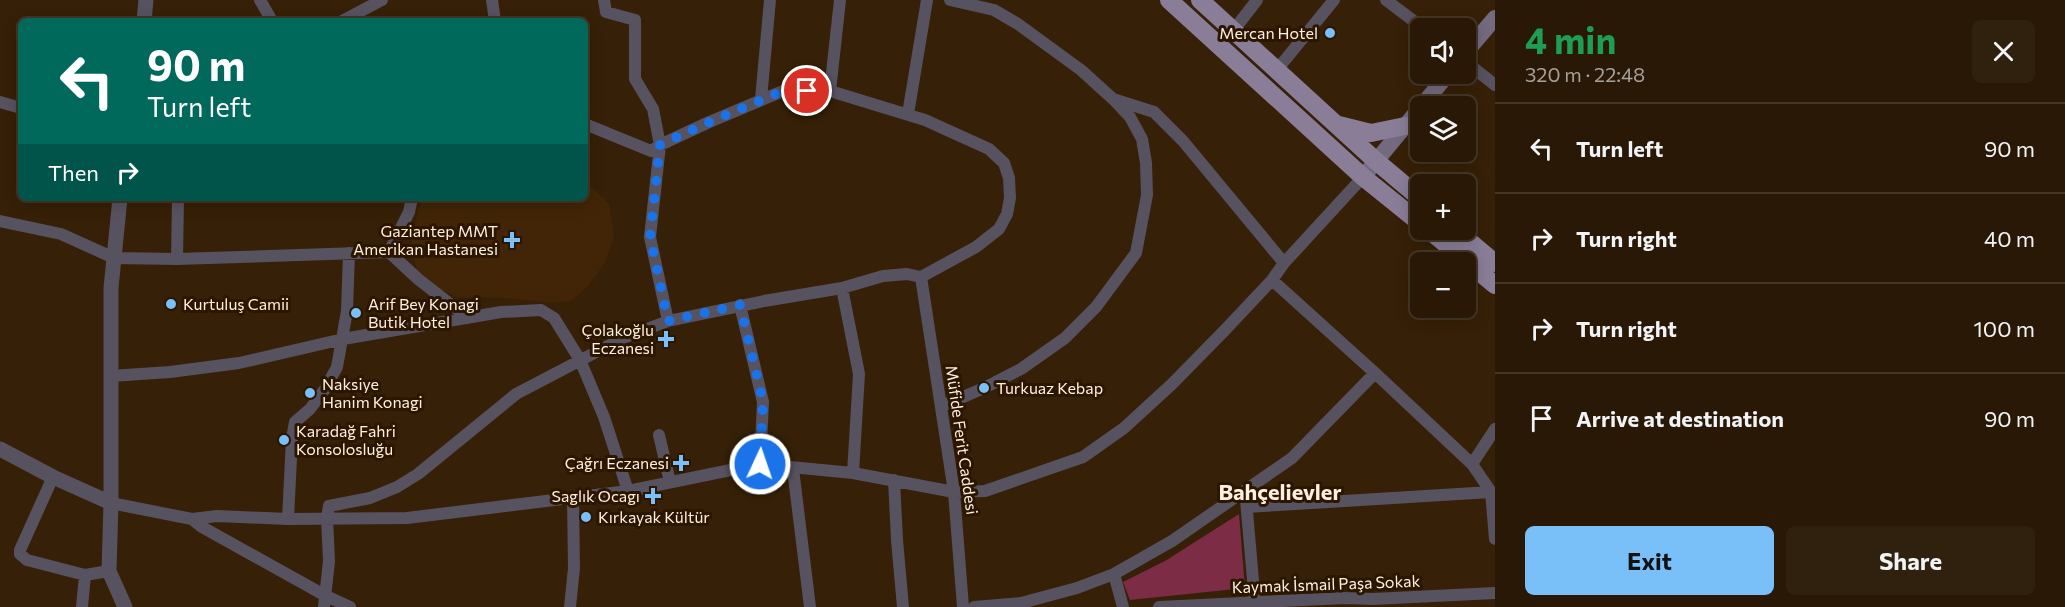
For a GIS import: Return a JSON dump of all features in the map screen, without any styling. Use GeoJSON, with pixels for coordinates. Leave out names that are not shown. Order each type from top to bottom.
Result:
{"type":"FeatureCollection","features":[{"type":"Feature","properties":{"kind":"main road"},"geometry":{"type":"LineString","coordinates":[[1169,0],[1363,177],[1410,215]]}},
{"type":"Feature","properties":{"kind":"main road"},"geometry":{"type":"LineString","coordinates":[[1200,0],[1410,190]]}},
{"type":"Feature","properties":{"kind":"main road"},"geometry":{"type":"LineString","coordinates":[[1476,40],[1495,18]]}},
{"type":"Feature","properties":{"kind":"main road"},"geometry":{"type":"LineString","coordinates":[[1363,177],[1440,84]]}},
{"type":"Feature","properties":{"kind":"main road"},"geometry":{"type":"LineString","coordinates":[[1334,123],[1353,130],[1371,133],[1404,126]]}},
{"type":"Feature","properties":{"kind":"main road"},"geometry":{"type":"LineString","coordinates":[[1441,240],[1495,285]]}},
{"type":"Feature","properties":{"kind":"main road"},"geometry":{"type":"LineString","coordinates":[[1468,240],[1495,263]]}},
{"type":"Feature","properties":{"kind":"street"},"geometry":{"type":"LineString","coordinates":[[144,18],[146,0]]}},
{"type":"Feature","properties":{"kind":"street"},"geometry":{"type":"LineString","coordinates":[[260,0],[270,18]]}},
{"type":"Feature","properties":{"kind":"street"},"geometry":{"type":"LineString","coordinates":[[348,18],[382,0]]}},
{"type":"Feature","properties":{"kind":"street"},"geometry":{"type":"LineString","coordinates":[[492,0],[495,18]]}},
{"type":"Feature","properties":{"kind":"street"},"geometry":{"type":"LineString","coordinates":[[604,0],[606,12],[634,20],[635,79],[653,109],[660,145],[650,237],[668,321]]}},
{"type":"Feature","properties":{"kind":"street"},"geometry":{"type":"LineString","coordinates":[[761,99],[770,0]]}},
{"type":"Feature","properties":{"kind":"street"},"geometry":{"type":"LineString","coordinates":[[830,91],[840,0]]}},
{"type":"Feature","properties":{"kind":"street"},"geometry":{"type":"LineString","coordinates":[[908,114],[927,0]]}},
{"type":"Feature","properties":{"kind":"street"},"geometry":{"type":"LineString","coordinates":[[942,406],[1021,369],[1065,338],[1096,307],[1136,253],[1147,195],[1146,162],[1142,139],[1130,117],[1113,99],[1081,70],[994,10],[950,0]]}},
{"type":"Feature","properties":{"kind":"street"},"geometry":{"type":"LineString","coordinates":[[1233,31],[1257,0]]}},
{"type":"Feature","properties":{"kind":"street"},"geometry":{"type":"LineString","coordinates":[[1276,71],[1334,0]]}},
{"type":"Feature","properties":{"kind":"street"},"geometry":{"type":"LineString","coordinates":[[1386,0],[1410,18]]}},
{"type":"Feature","properties":{"kind":"street"},"geometry":{"type":"LineString","coordinates":[[1476,70],[1495,85]]}},
{"type":"Feature","properties":{"kind":"street"},"geometry":{"type":"LineString","coordinates":[[325,601],[329,561],[327,518],[329,506],[370,498],[402,484],[418,474],[516,394],[623,338],[668,321],[740,305],[842,288],[883,276],[907,274],[921,278],[976,247],[999,229],[1007,214],[1010,198],[1009,178],[1004,163],[989,149],[925,120],[830,91],[783,91],[761,99],[651,151],[588,125]]}},
{"type":"Feature","properties":{"kind":"street"},"geometry":{"type":"LineString","coordinates":[[1113,99],[1154,112],[1183,141],[1284,263]]}},
{"type":"Feature","properties":{"kind":"street"},"geometry":{"type":"LineString","coordinates":[[0,102],[18,107]]}},
{"type":"Feature","properties":{"kind":"street"},"geometry":{"type":"LineString","coordinates":[[0,448],[53,477],[111,503],[192,519],[217,516],[288,519],[407,518],[628,491],[760,464],[853,473],[954,492],[985,492],[1083,457],[1124,428],[1172,384],[1272,280],[1284,263],[1363,177]]}},
{"type":"Feature","properties":{"kind":"street"},"geometry":{"type":"LineString","coordinates":[[120,201],[111,288],[109,571],[125,607]]}},
{"type":"Feature","properties":{"kind":"street"},"geometry":{"type":"LineString","coordinates":[[177,259],[178,201]]}},
{"type":"Feature","properties":{"kind":"street"},"geometry":{"type":"LineString","coordinates":[[389,252],[409,212],[411,201]]}},
{"type":"Feature","properties":{"kind":"street"},"geometry":{"type":"LineString","coordinates":[[0,221],[61,234],[114,258],[177,259],[389,252],[418,279],[468,318]]}},
{"type":"Feature","properties":{"kind":"street"},"geometry":{"type":"LineString","coordinates":[[288,519],[292,438],[295,422],[310,410],[332,379],[337,367],[347,311],[349,253]]}},
{"type":"Feature","properties":{"kind":"street","name":"Müfide Ferit Caddesi"},"geometry":{"type":"LineString","coordinates":[[921,278],[954,492],[963,607]]}},
{"type":"Feature","properties":{"kind":"street"},"geometry":{"type":"LineString","coordinates":[[1272,280],[1472,464],[1491,492],[1495,539]]}},
{"type":"Feature","properties":{"kind":"street"},"geometry":{"type":"LineString","coordinates":[[842,288],[859,374],[853,473]]}},
{"type":"Feature","properties":{"kind":"street"},"geometry":{"type":"LineString","coordinates":[[740,305],[763,402],[760,464]]}},
{"type":"Feature","properties":{"kind":"street"},"geometry":{"type":"LineString","coordinates":[[111,376],[170,372],[239,363],[343,339],[501,312],[541,310],[554,318],[580,360],[604,417],[628,491]]}},
{"type":"Feature","properties":{"kind":"street"},"geometry":{"type":"LineString","coordinates":[[974,607],[1021,603],[1077,588],[1114,574],[1172,541],[1292,458],[1375,373]]}},
{"type":"Feature","properties":{"kind":"street"},"geometry":{"type":"LineString","coordinates":[[1472,464],[1495,429]]}},
{"type":"Feature","properties":{"kind":"street"},"geometry":{"type":"LineString","coordinates":[[659,435],[670,483]]}},
{"type":"Feature","properties":{"kind":"street"},"geometry":{"type":"LineString","coordinates":[[793,468],[810,607]]}},
{"type":"Feature","properties":{"kind":"street"},"geometry":{"type":"LineString","coordinates":[[53,477],[20,554],[27,560],[85,574],[109,571]]}},
{"type":"Feature","properties":{"kind":"street"},"geometry":{"type":"LineString","coordinates":[[894,480],[903,607]]}},
{"type":"Feature","properties":{"kind":"street"},"geometry":{"type":"LineString","coordinates":[[1246,491],[1255,603]]}},
{"type":"Feature","properties":{"kind":"street"},"geometry":{"type":"LineString","coordinates":[[1247,507],[1491,492]]}},
{"type":"Feature","properties":{"kind":"street"},"geometry":{"type":"LineString","coordinates":[[570,607],[574,568],[573,498]]}},
{"type":"Feature","properties":{"kind":"street"},"geometry":{"type":"LineString","coordinates":[[192,519],[325,601],[350,607]]}},
{"type":"Feature","properties":{"kind":"street"},"geometry":{"type":"LineString","coordinates":[[82,607],[85,574]]}},
{"type":"Feature","properties":{"kind":"street"},"geometry":{"type":"LineString","coordinates":[[1114,574],[1123,607]]}},
{"type":"Feature","properties":{"kind":"street","name":"Kaymak İsmail Paşa Sokak"},"geometry":{"type":"LineString","coordinates":[[1159,607],[1346,602],[1373,599],[1458,602],[1495,593]]}},
{"type":"Feature","properties":{"kind":"shaded area","name":"Gaziantep MMT Amerikan Hastanesi"},"geometry":{"type":"Polygon","coordinates":[[[588,183],[609,204],[614,236],[605,263],[588,286],[571,301],[554,303],[506,298],[457,297],[437,288],[417,272],[411,244],[422,201],[588,201],[588,183]]]}},
{"type":"Feature","properties":{"kind":"shaded area"},"geometry":{"type":"Polygon","coordinates":[[[1239,514],[1245,588],[1130,600],[1123,582],[1165,561],[1239,514]]]}},
{"type":"Feature","properties":{"kind":"place","name":"Mercan Hotel"},"geometry":{"type":"Point","coordinates":[1330,33]}},
{"type":"Feature","properties":{"kind":"place","name":"Gaziantep MMT Amerikan Hastanesi"},"geometry":{"type":"Point","coordinates":[512,240]}},
{"type":"Feature","properties":{"kind":"place","name":"Kurtuluş Camii"},"geometry":{"type":"Point","coordinates":[171,304]}},
{"type":"Feature","properties":{"kind":"place","name":"Arif Bey Konagi Butik Hotel"},"geometry":{"type":"Point","coordinates":[356,313]}},
{"type":"Feature","properties":{"kind":"place","name":"Çolakoğlu Eczanesi"},"geometry":{"type":"Point","coordinates":[666,339]}},
{"type":"Feature","properties":{"kind":"place","name":"Turkuaz Kebap"},"geometry":{"type":"Point","coordinates":[984,388]}},
{"type":"Feature","properties":{"kind":"place","name":"Naksiye Hanim Konagi"},"geometry":{"type":"Point","coordinates":[310,393]}},
{"type":"Feature","properties":{"kind":"place","name":"Karadağ Fahri Konsolosluğu"},"geometry":{"type":"Point","coordinates":[284,440]}},
{"type":"Feature","properties":{"kind":"place","name":"Çağrı Eczanesi"},"geometry":{"type":"Point","coordinates":[681,463]}},
{"type":"Feature","properties":{"kind":"place","name":"Saglık Ocagı"},"geometry":{"type":"Point","coordinates":[653,496]}},
{"type":"Feature","properties":{"kind":"place","name":"Kırkayak Kültür"},"geometry":{"type":"Point","coordinates":[586,517]}},
{"type":"Feature","properties":{"kind":"district","name":"Bahçelievler"},"geometry":{"type":"Point","coordinates":[1280,492]}},
{"type":"Feature","properties":{"kind":"route"},"geometry":{"type":"LineString","coordinates":[[760,464],[763,402],[740,305],[668,321],[650,237],[660,145],[761,99],[783,91],[807,91]]}}]}
